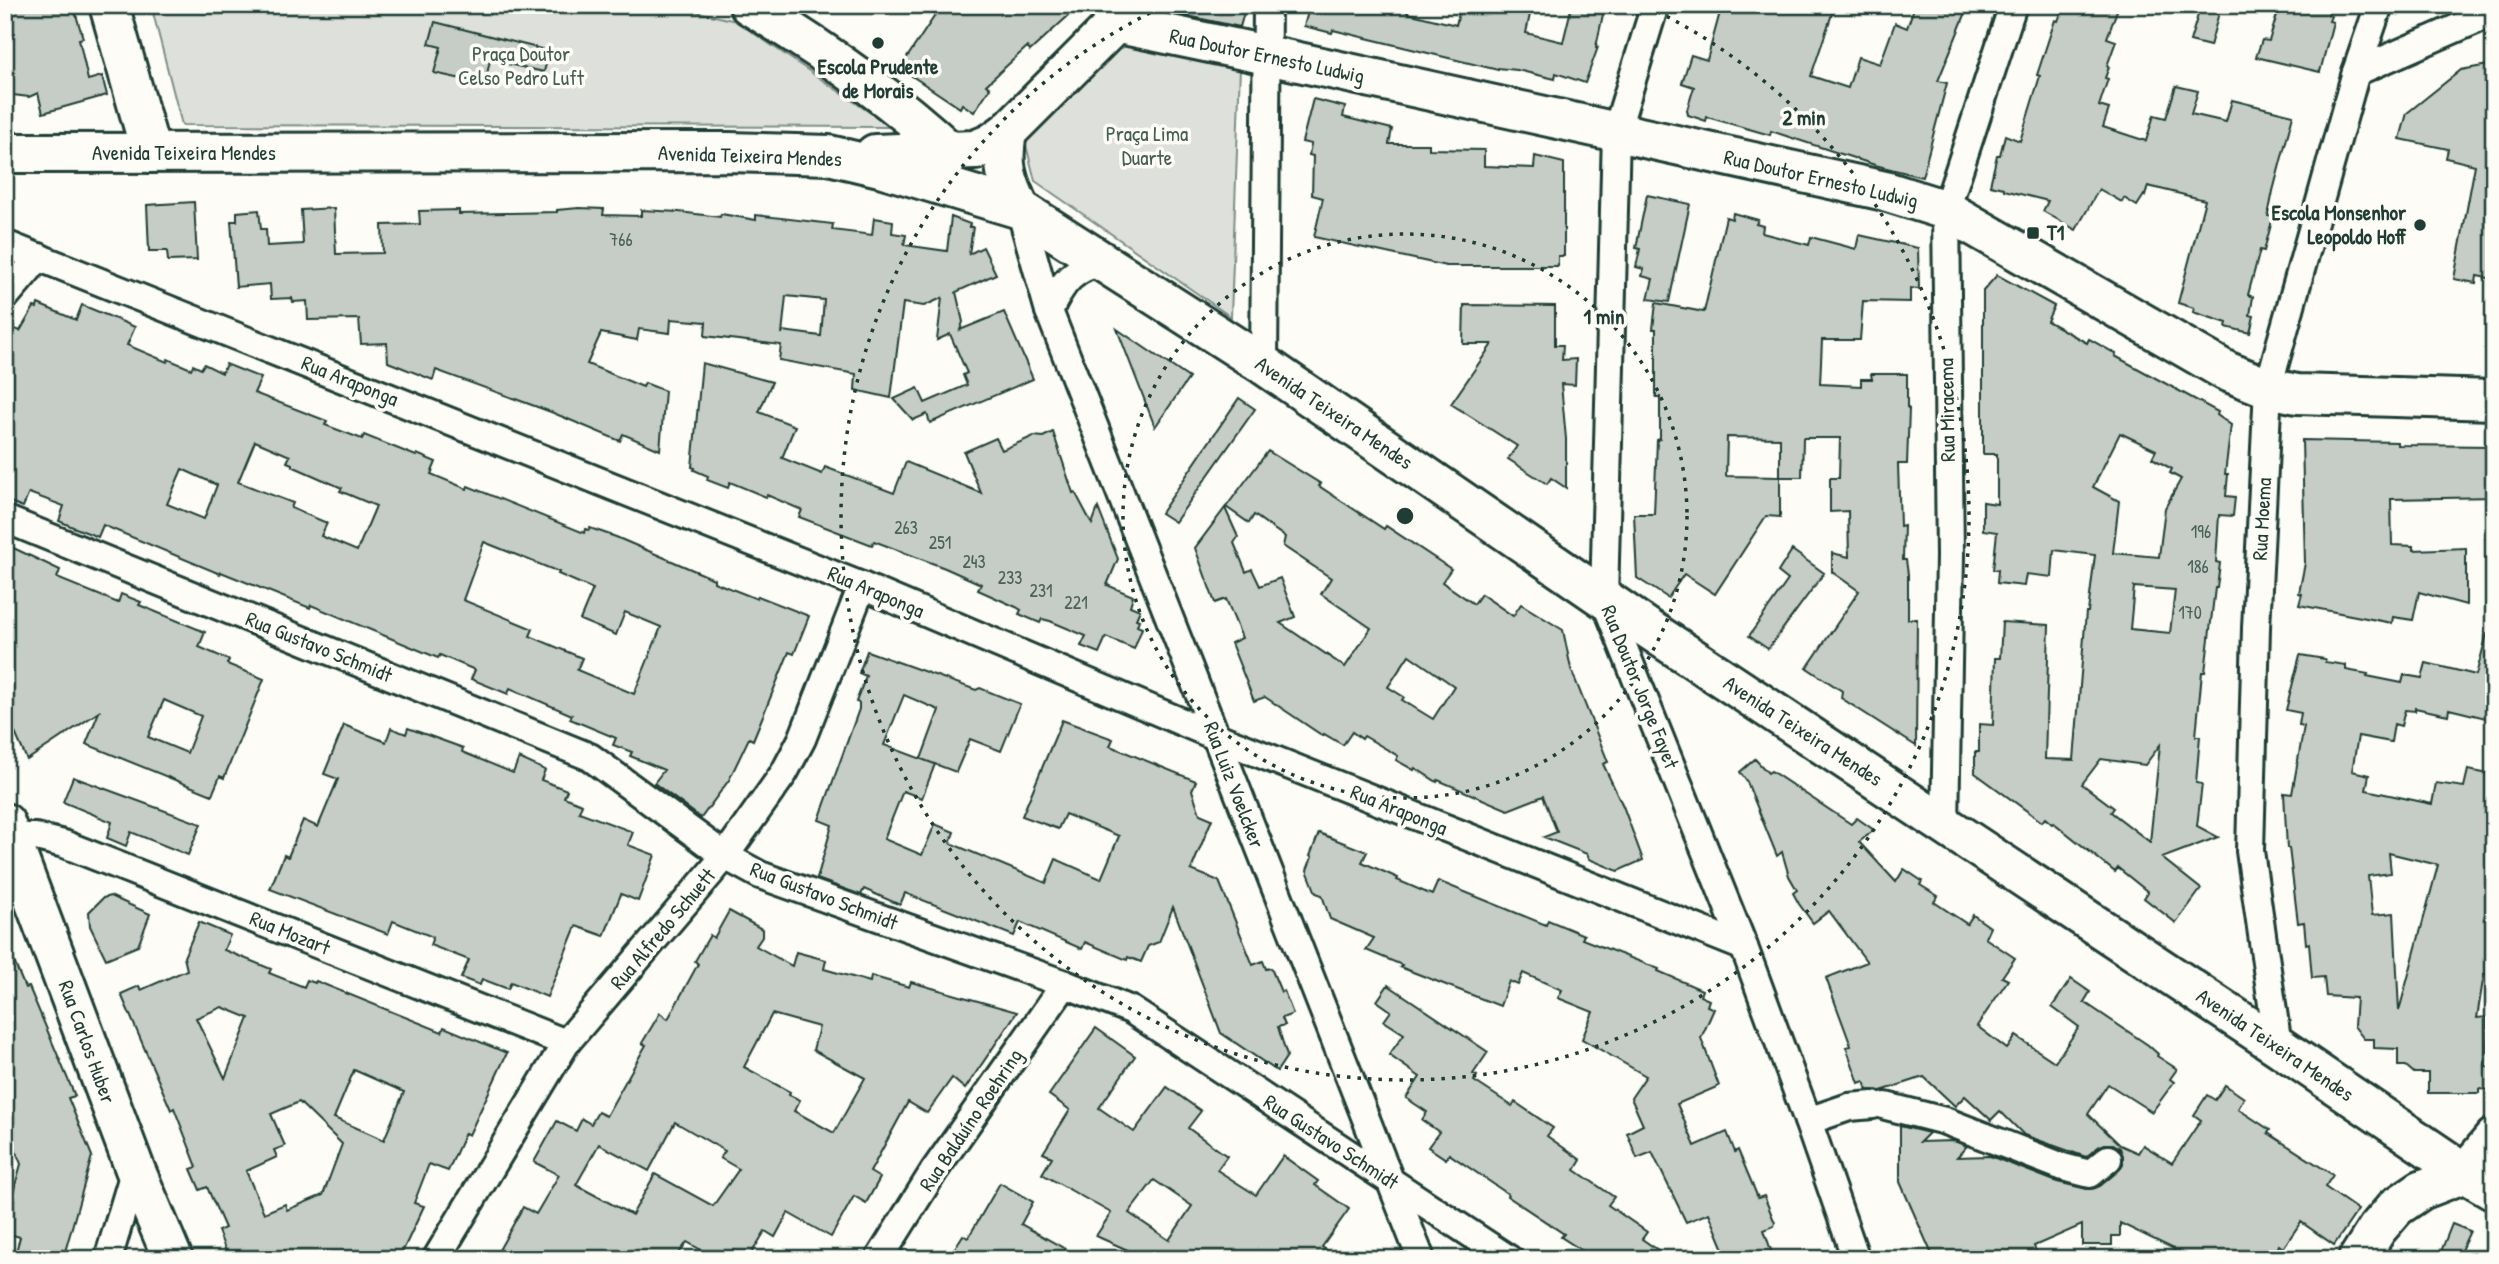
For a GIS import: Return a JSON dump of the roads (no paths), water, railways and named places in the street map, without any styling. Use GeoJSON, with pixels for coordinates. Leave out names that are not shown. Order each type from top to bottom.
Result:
{"type":"FeatureCollection","features":[{"type":"Feature","properties":{"kind":"street"},"geometry":{"type":"LineString","coordinates":[[109,5],[151,153]]}},
{"type":"Feature","properties":{"kind":"street"},"geometry":{"type":"LineString","coordinates":[[749,5],[818,47],[926,129],[950,152]]}},
{"type":"Feature","properties":{"kind":"street"},"geometry":{"type":"LineString","coordinates":[[1264,365],[1266,5]]}},
{"type":"Feature","properties":{"kind":"street","name":"Rua Doutor Jorge Fayet"},"geometry":{"type":"LineString","coordinates":[[1655,5],[1616,132],[1604,599],[1744,947],[1856,1259]]}},
{"type":"Feature","properties":{"kind":"street","name":"Rua Miracema"},"geometry":{"type":"LineString","coordinates":[[1945,825],[1950,556],[1946,210],[2013,5]]}},
{"type":"Feature","properties":{"kind":"street","name":"Rua Moema"},"geometry":{"type":"LineString","coordinates":[[2278,1046],[2250,851],[2256,628],[2268,388],[2356,72],[2379,5]]}},
{"type":"Feature","properties":{"kind":"street"},"geometry":{"type":"LineString","coordinates":[[2356,72],[2494,12]]}},
{"type":"Feature","properties":{"kind":"street"},"geometry":{"type":"LineString","coordinates":[[829,155],[950,152],[975,150],[990,144],[1007,132],[1124,14]]}},
{"type":"Feature","properties":{"kind":"street","name":"Rua Doutor Ernesto Ludwig"},"geometry":{"type":"LineString","coordinates":[[1124,14],[1267,55],[1885,191],[1946,210],[2226,371],[2268,388],[2297,394],[2494,400]]}},
{"type":"Feature","properties":{"kind":"street"},"geometry":{"type":"LineString","coordinates":[[1007,132],[1004,169],[1020,209]]}},
{"type":"Feature","properties":{"kind":"street","name":"Avenida Teixeira Mendes"},"geometry":{"type":"LineString","coordinates":[[5,153],[729,152],[829,155],[880,167],[1020,209],[1264,365],[1604,599],[2479,1181]]}},
{"type":"Feature","properties":{"kind":"street"},"geometry":{"type":"LineString","coordinates":[[880,167],[937,169],[944,165],[950,152]]}},
{"type":"Feature","properties":{"kind":"street","name":"Rua Luiz Voelcker"},"geometry":{"type":"LineString","coordinates":[[1020,209],[1049,311],[1421,1259]]}},
{"type":"Feature","properties":{"kind":"street","name":"Rua Araponga"},"geometry":{"type":"LineString","coordinates":[[5,244],[862,586],[1215,736],[1744,947]]}},
{"type":"Feature","properties":{"kind":"street"},"geometry":{"type":"LineString","coordinates":[[5,297],[39,257]]}},
{"type":"Feature","properties":{"kind":"street"},"geometry":{"type":"LineString","coordinates":[[1049,311],[1070,276],[1086,266],[1105,261]]}},
{"type":"Feature","properties":{"kind":"street","name":"Rua Gustavo Schmidt"},"geometry":{"type":"LineString","coordinates":[[5,519],[590,757],[725,856],[760,875],[1131,1010],[1508,1259]]}},
{"type":"Feature","properties":{"kind":"street","name":"Rua Alfredo Schuett"},"geometry":{"type":"LineString","coordinates":[[436,1259],[566,1044],[725,856],[784,774],[802,739],[862,586]]}},
{"type":"Feature","properties":{"kind":"street","name":"Rua Mozart"},"geometry":{"type":"LineString","coordinates":[[8,830],[64,844],[566,1044]]}},
{"type":"Feature","properties":{"kind":"street","name":"Rua Carlos Huber"},"geometry":{"type":"LineString","coordinates":[[8,830],[135,1169],[173,1259]]}},
{"type":"Feature","properties":{"kind":"street","name":"Rua Balduíno Roehring"},"geometry":{"type":"LineString","coordinates":[[879,1259],[934,1171],[1065,984]]}},
{"type":"Feature","properties":{"kind":"street"},"geometry":{"type":"LineString","coordinates":[[1808,1121],[1849,1107],[1880,1106],[1945,1121],[2063,1167],[2090,1174],[2108,1159]]}},
{"type":"Feature","properties":{"kind":"street"},"geometry":{"type":"LineString","coordinates":[[2358,1259],[2377,1229],[2396,1207],[2421,1190],[2479,1181],[2494,1138]]}},
{"type":"Feature","properties":{"kind":"street"},"geometry":{"type":"LineString","coordinates":[[108,1259],[135,1169]]}},
{"type":"Feature","properties":{"kind":"place","name":"Escola Prudente de Morais"},"geometry":{"type":"Point","coordinates":[878,43]}},
{"type":"Feature","properties":{"kind":"place","name":"Escola Monsenhor Leopoldo Hoff"},"geometry":{"type":"Point","coordinates":[2420,225]}},
{"type":"Feature","properties":{"kind":"place","name":"T1"},"geometry":{"type":"Point","coordinates":[2033,233]}},
{"type":"Feature","properties":{"kind":"park label","name":"Praça Doutor Celso Pedro Luft"},"geometry":{"type":"Point","coordinates":[521,66]}},
{"type":"Feature","properties":{"kind":"park label","name":"Praça Lima Duarte"},"geometry":{"type":"Point","coordinates":[1147,146]}}]}
